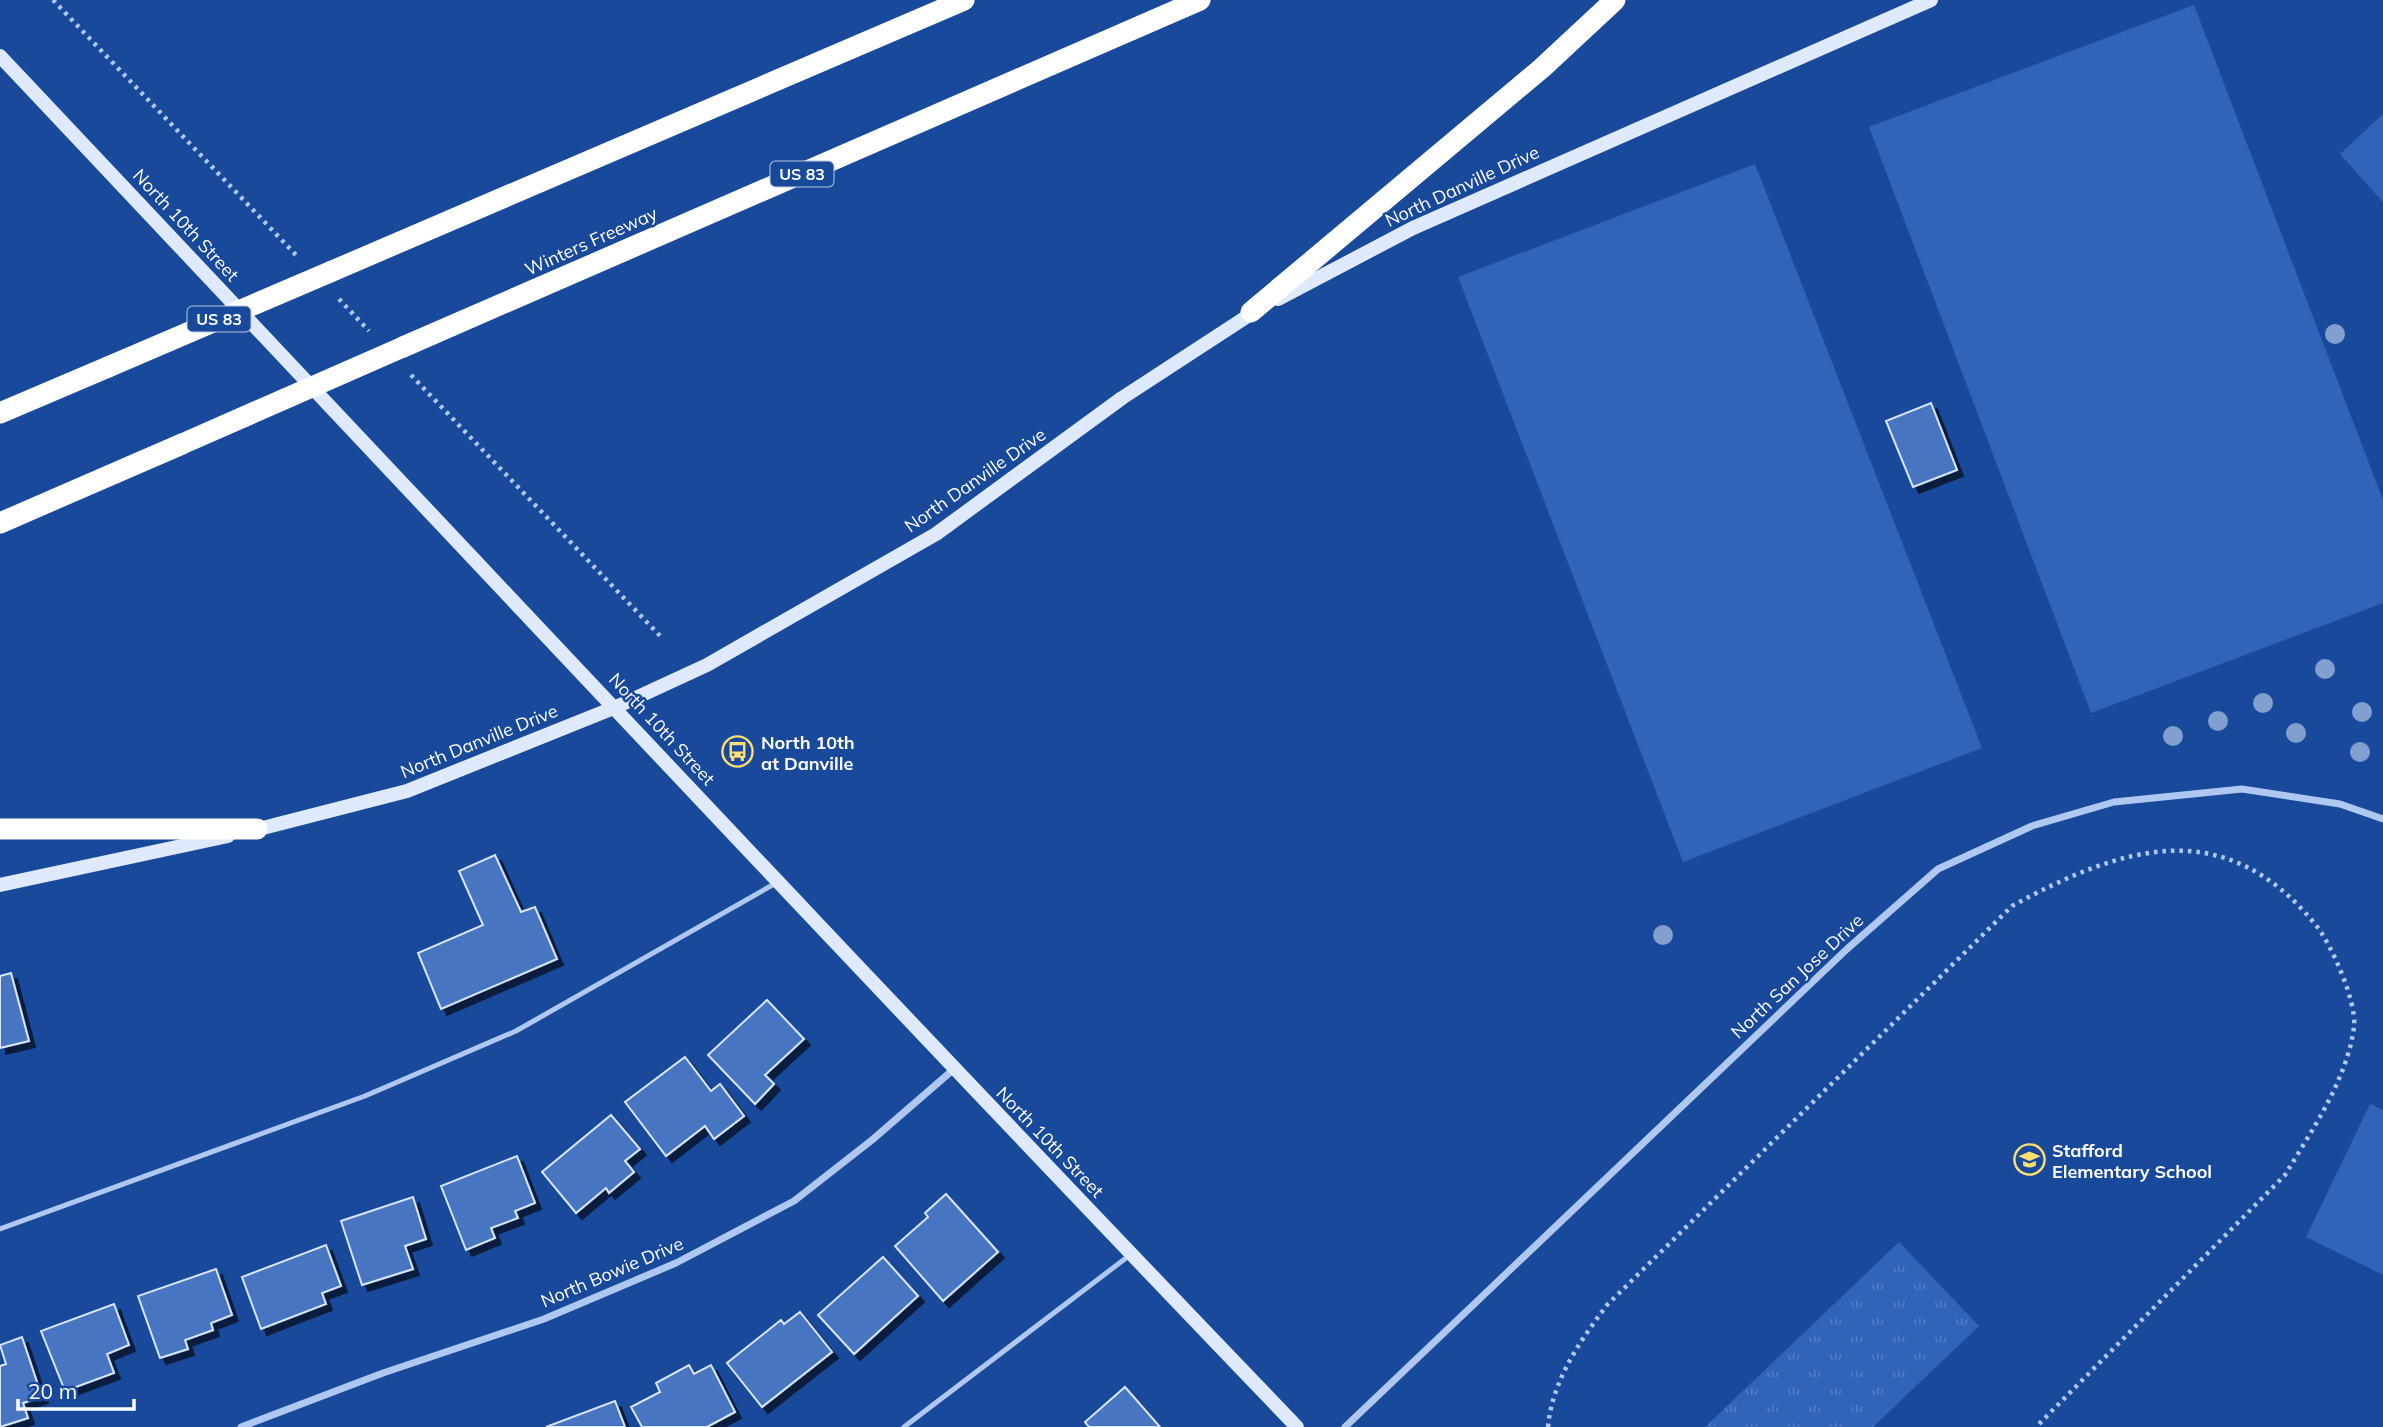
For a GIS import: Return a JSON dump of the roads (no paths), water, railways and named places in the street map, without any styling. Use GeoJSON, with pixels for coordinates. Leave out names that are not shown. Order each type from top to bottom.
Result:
{"type":"FeatureCollection","features":[{"type":"Feature","properties":{"kind":"highway","name":"US 83"},"geometry":{"type":"LineString","coordinates":[[0,413],[964,0]]}},
{"type":"Feature","properties":{"kind":"highway","name":"Winters Freeway"},"geometry":{"type":"LineString","coordinates":[[0,523],[182,444],[403,357],[1200,0]]}},
{"type":"Feature","properties":{"kind":"highway"},"geometry":{"type":"LineString","coordinates":[[1251,312],[1542,68],[1615,0]]}},
{"type":"Feature","properties":{"kind":"highway"},"geometry":{"type":"LineString","coordinates":[[0,829],[257,829]]}},
{"type":"Feature","properties":{"kind":"main road","name":"North Danville Drive"},"geometry":{"type":"LineString","coordinates":[[0,885],[257,829],[407,791],[616,707],[707,665],[936,534],[1122,398],[1251,312],[1413,228],[1931,0]]}},
{"type":"Feature","properties":{"kind":"main road","name":"North 10th Street"},"geometry":{"type":"LineString","coordinates":[[0,56],[616,707],[954,1069],[1297,1427]]}},
{"type":"Feature","properties":{"kind":"street","name":"North San Jose Drive"},"geometry":{"type":"LineString","coordinates":[[1345,1427],[1847,949],[1938,869],[2032,826],[2114,802],[2242,789],[2340,804],[2383,820]]}},
{"type":"Feature","properties":{"kind":"street","name":"North Bowie Drive"},"geometry":{"type":"LineString","coordinates":[[241,1427],[383,1373],[544,1319],[676,1263],[794,1201],[872,1140],[954,1069]]}},
{"type":"Feature","properties":{"kind":"lane"},"geometry":{"type":"LineString","coordinates":[[0,1228],[365,1096],[516,1031],[779,882]]}},
{"type":"Feature","properties":{"kind":"lane"},"geometry":{"type":"LineString","coordinates":[[904,1427],[1131,1254]]}},
{"type":"Feature","properties":{"kind":"place","name":"North 10th at Danville"},"geometry":{"type":"Point","coordinates":[738,752]}},
{"type":"Feature","properties":{"kind":"place","name":"Stafford Elementary School"},"geometry":{"type":"Point","coordinates":[2029,1160]}}]}
